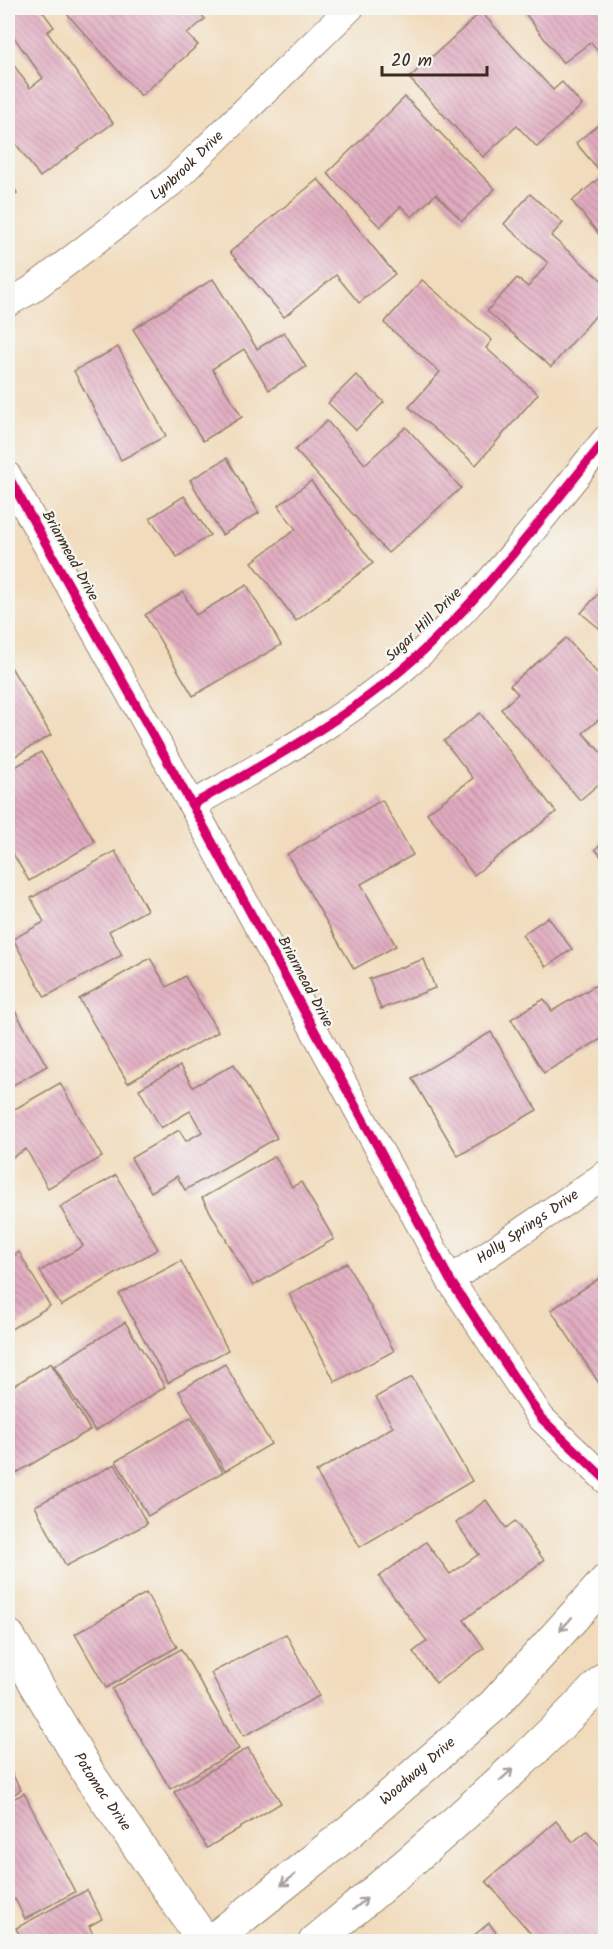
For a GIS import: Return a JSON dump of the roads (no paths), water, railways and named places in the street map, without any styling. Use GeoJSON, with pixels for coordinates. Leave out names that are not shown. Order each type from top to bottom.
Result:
{"type":"FeatureCollection","features":[{"type":"Feature","properties":{"kind":"main road","name":"Woodway Drive"},"geometry":{"type":"LineString","coordinates":[[211,1941],[350,1831],[493,1706],[606,1581]]}},
{"type":"Feature","properties":{"kind":"main road","name":"Potomac Drive"},"geometry":{"type":"LineString","coordinates":[[8,1636],[90,1776],[206,1941]]}},
{"type":"Feature","properties":{"kind":"main road"},"geometry":{"type":"LineString","coordinates":[[315,1941],[417,1857],[555,1731],[606,1678]]}},
{"type":"Feature","properties":{"kind":"street","name":"Lynbrook Drive"},"geometry":{"type":"LineString","coordinates":[[8,303],[31,290],[171,183],[350,8]]}},
{"type":"Feature","properties":{"kind":"street","name":"Sugar Hill Drive"},"geometry":{"type":"LineString","coordinates":[[192,805],[325,729],[413,660],[479,591],[606,439]]}},
{"type":"Feature","properties":{"kind":"street","name":"Briarmead Drive"},"geometry":{"type":"LineString","coordinates":[[8,476],[192,805],[450,1280],[541,1418],[606,1480]]}},
{"type":"Feature","properties":{"kind":"street","name":"Holly Springs Drive"},"geometry":{"type":"LineString","coordinates":[[450,1280],[606,1174]]}}]}
